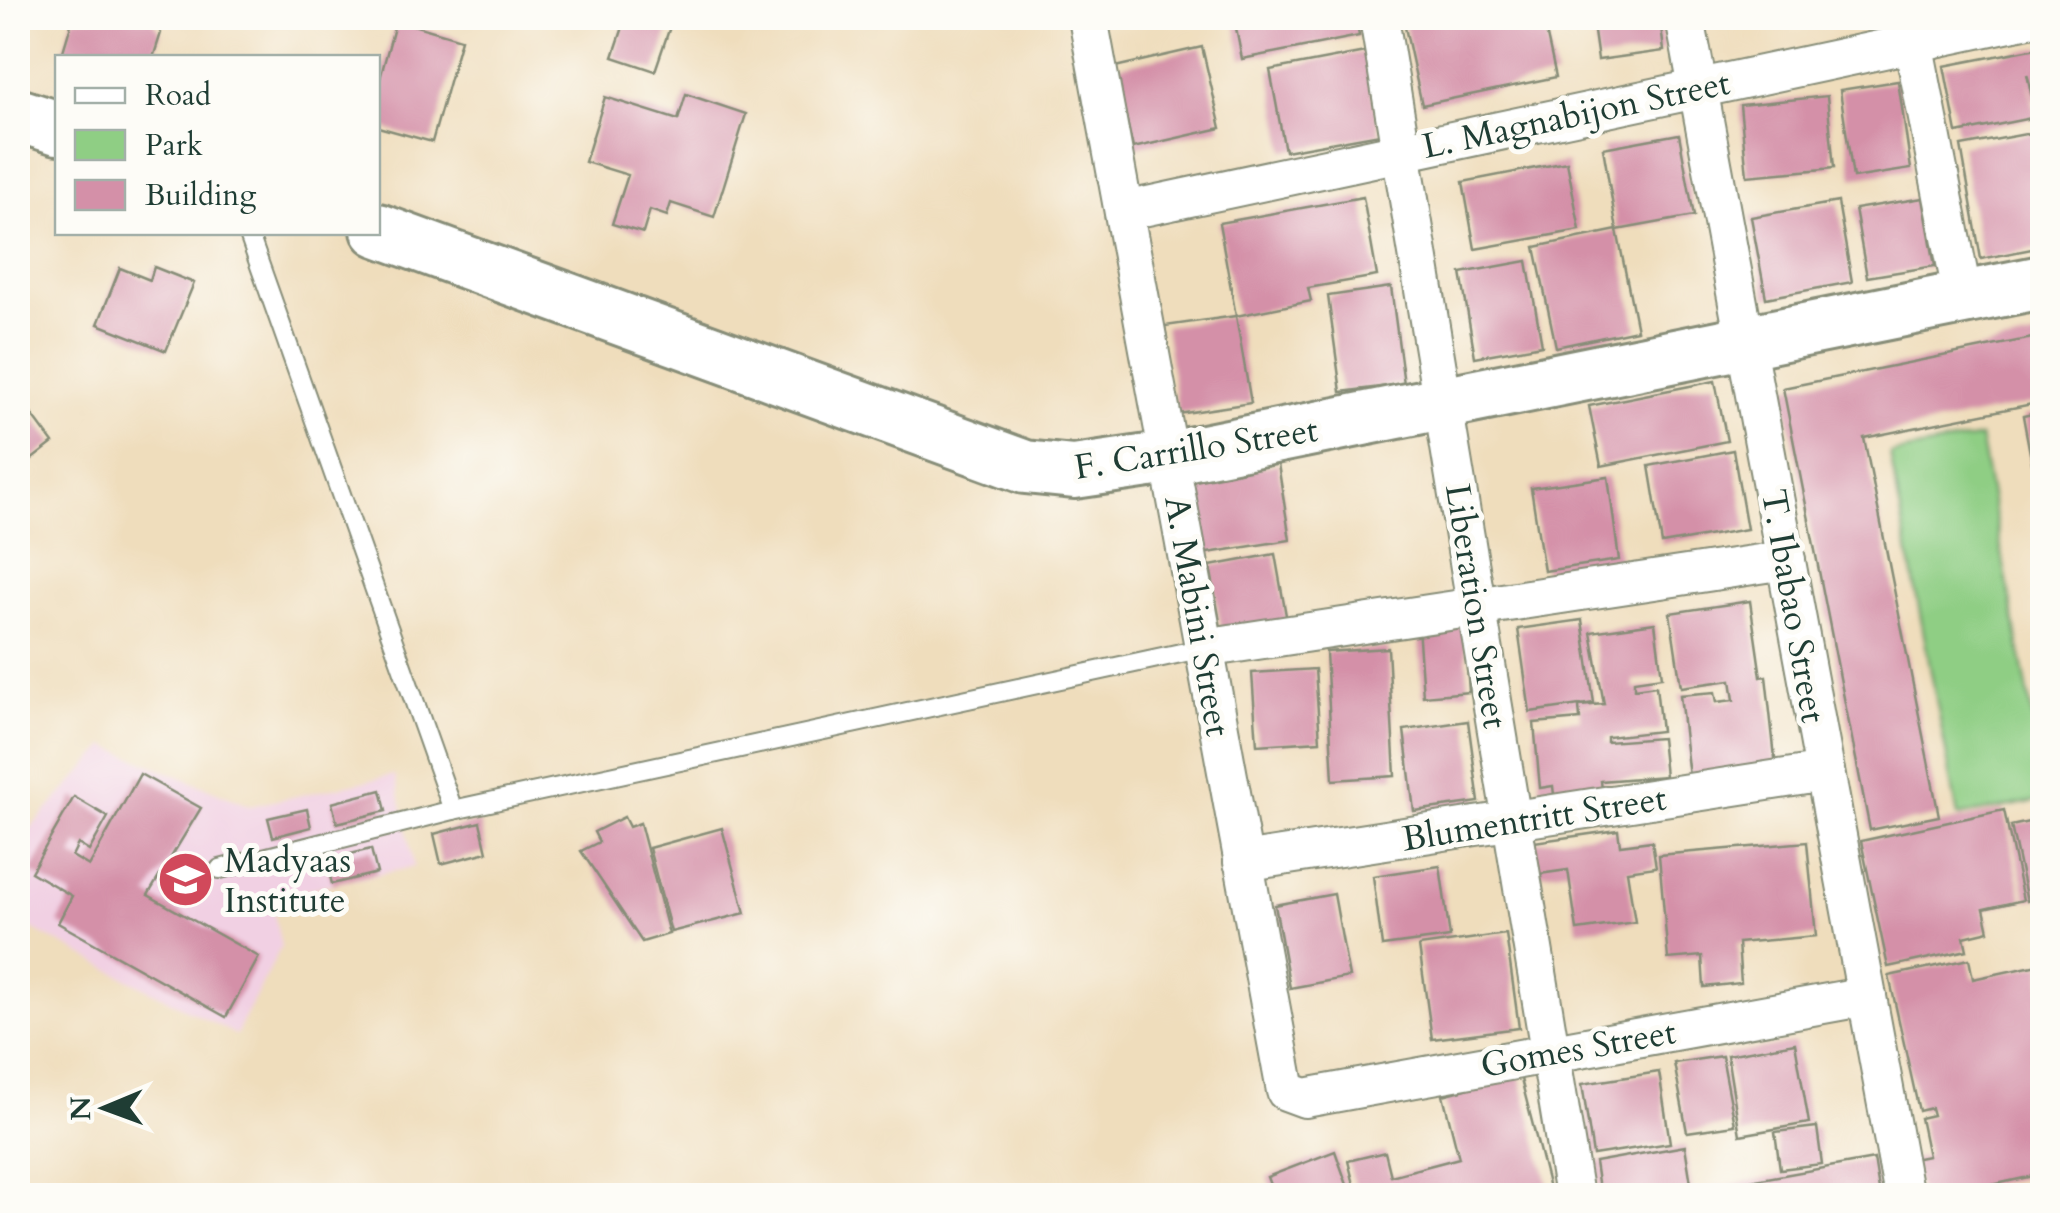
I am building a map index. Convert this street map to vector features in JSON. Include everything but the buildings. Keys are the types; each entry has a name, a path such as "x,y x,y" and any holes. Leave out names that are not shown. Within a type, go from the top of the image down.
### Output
{"street":[{"name":"A. Mabini Street","path":"1088,18 1284,1085 1291,1095"},
{"name":"Liberation Street","path":"1378,18 1574,1196"},
{"name":"T. Ibabao Street","path":"1685,18 1904,1196"},
{"name":"L. Magnabijon Street","path":"1124,211 1698,88 1911,30 2029,18"},
{"path":"1911,30 1963,298"},
{"path":"18,116 55,127"},
{"name":"F. Carrillo Street","path":"380,231 1025,467 1074,472 1169,458 2042,282"},
{"path":"1204,648 1786,560"},
{"name":"Blumentritt Street","path":"1243,862 1825,772"},
{"name":"Gomes Street","path":"1291,1095 1305,1098 1867,996"}],"lane":[{"path":"249,235 453,810"},
{"path":"220,870 453,810 1204,648"}],"shaded area":[{"name":"Madyaas Institute","path":"106,746 250,806 395,775 414,867 271,897 281,947 236,1035 30,928 18,893 18,842"}],"green space":[{"path":"1980,437 2042,767 2042,800 1958,816 1890,454"}],"place":[{"name":"Madyaas Institute","path":"185,880"}]}
